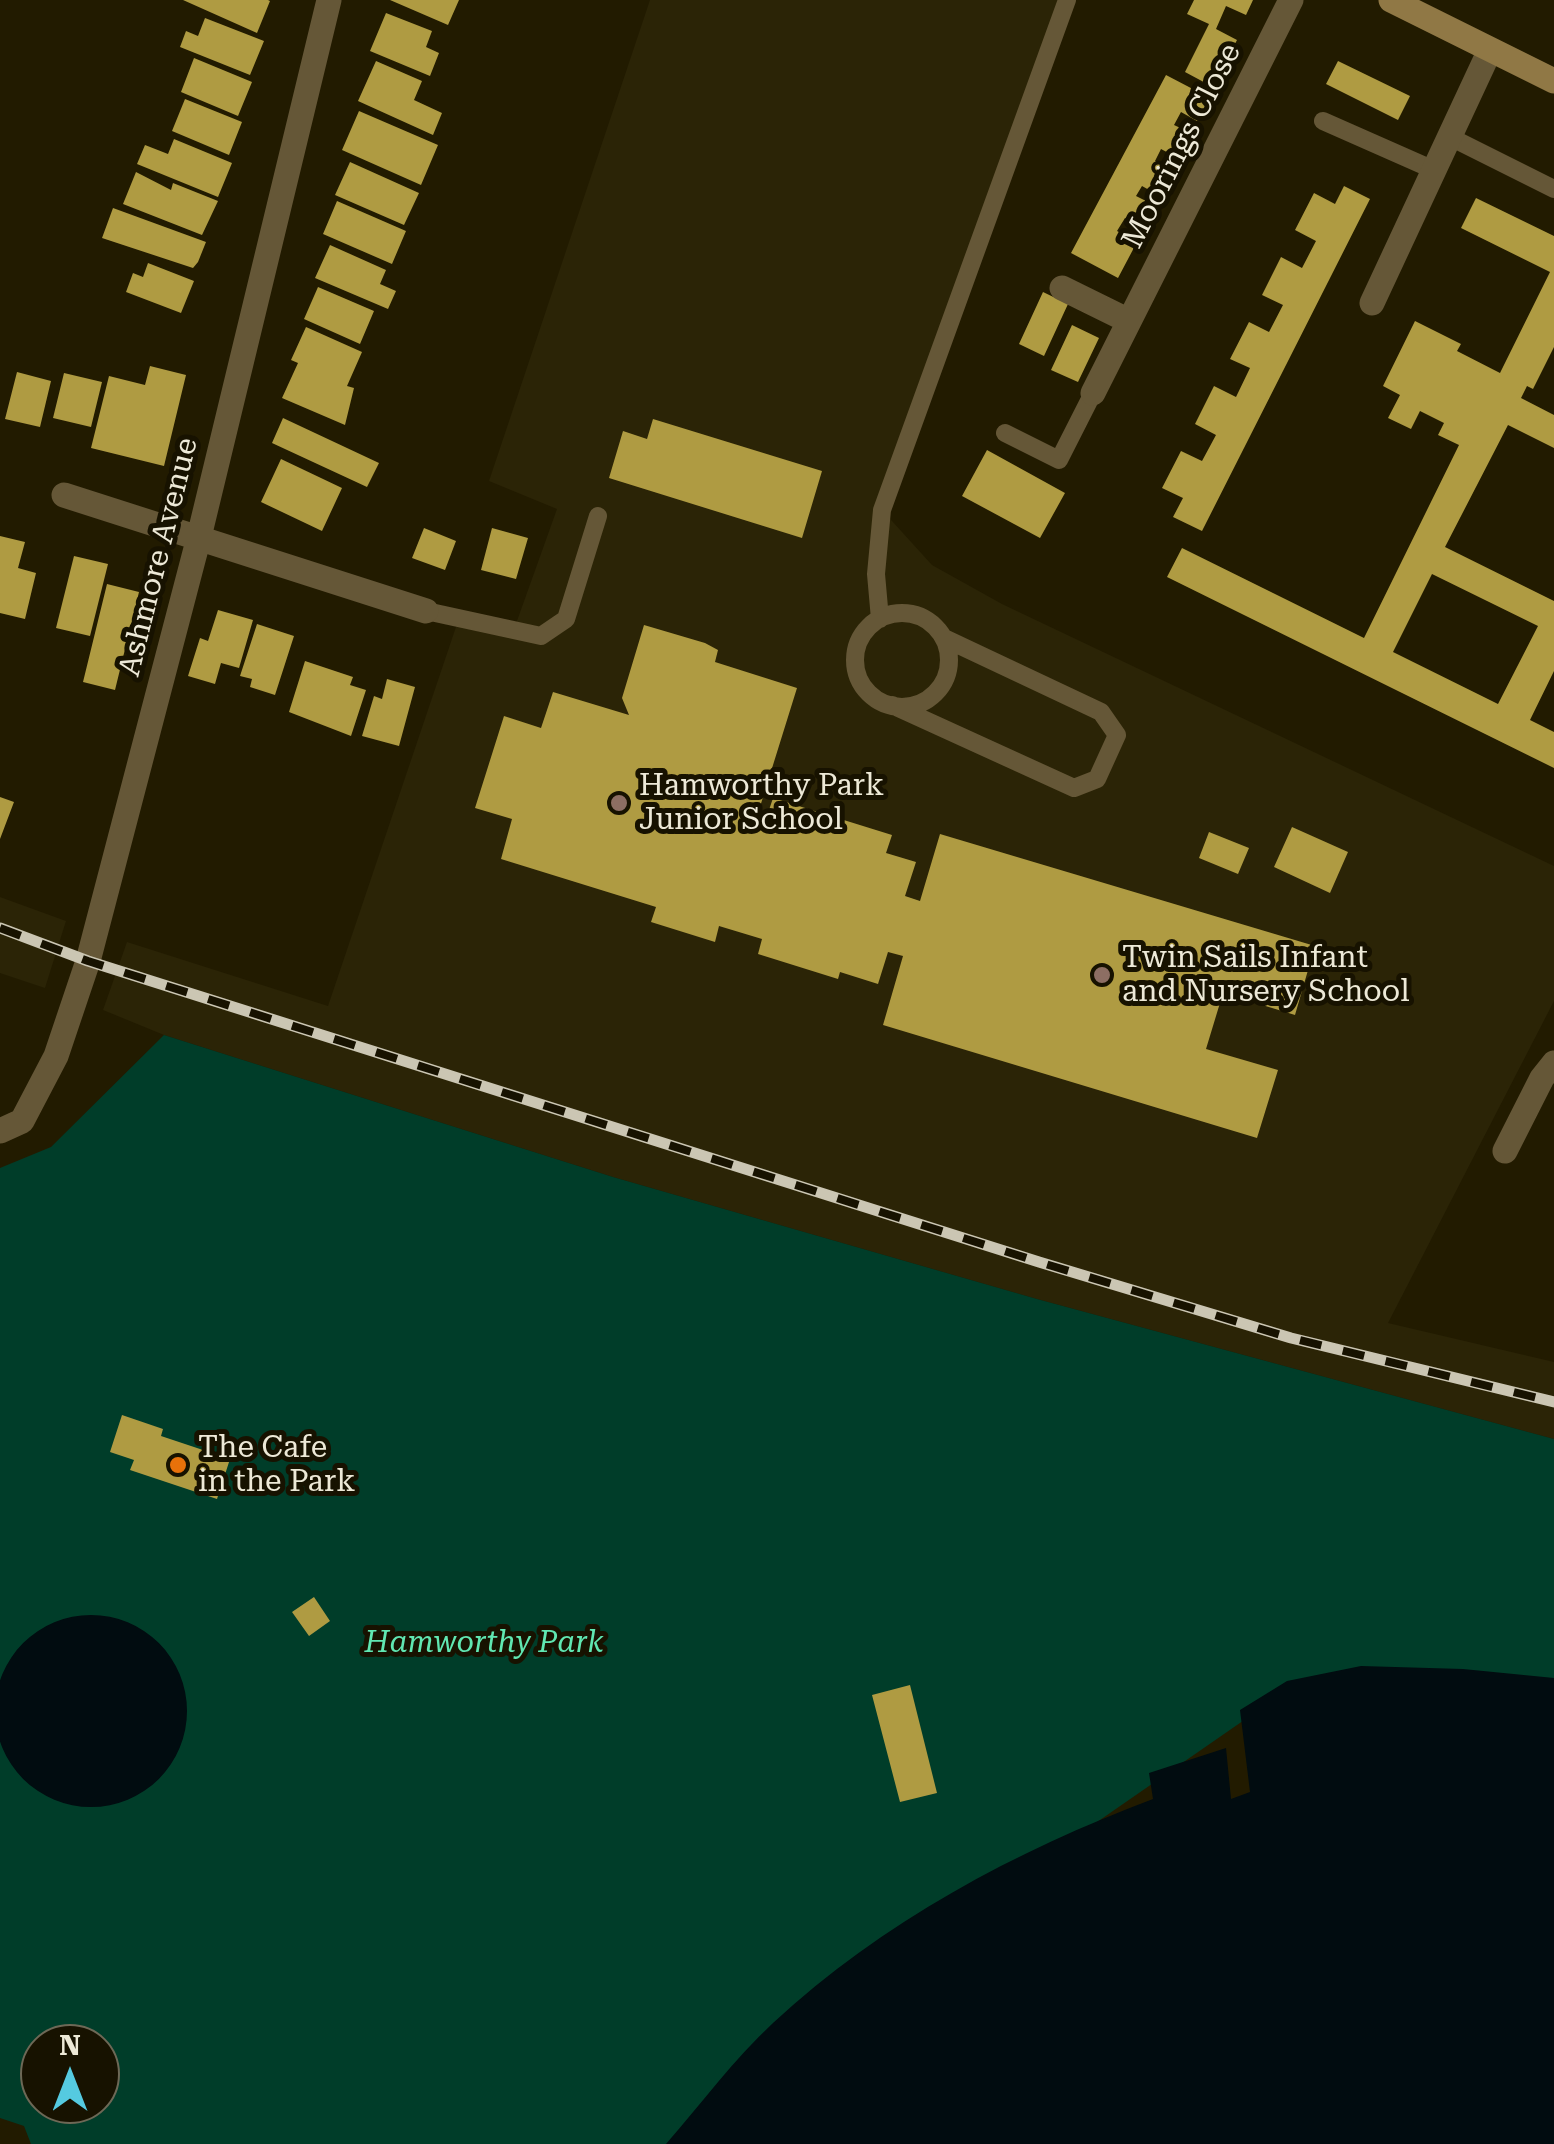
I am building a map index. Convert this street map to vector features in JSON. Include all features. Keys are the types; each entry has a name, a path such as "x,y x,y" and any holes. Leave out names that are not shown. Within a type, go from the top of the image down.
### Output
{"main road":[{"path":"1391,0 1554,81"}],"street":[{"name":"Ashmore Avenue","path":"11,1126 56,1056 88,960 198,541 329,0"},
{"name":"Moorings Close","path":"1093,393 1291,0"},
{"path":"1372,303 1490,50"},
{"path":"1062,288 1129,320"},
{"path":"64,495 426,611"},
{"path":"1504,1151 1554,1063"}],"lane":[{"path":"880,619 876,574 882,510 1068,0"},
{"path":"1322,121 1434,170"},
{"path":"1450,137 1554,189"},
{"path":"1005,433 1059,460 1093,393"},
{"path":"426,611 540,636 566,620 598,516"},
{"path":"909,613 923,618 944,638 1101,712 1117,735 1097,779 1074,788 876,700 857,674 859,642 880,619 909,613"},
{"path":"892,706 908,707 936,692 949,666 944,638"}],"shaded area":[{"path":"650,0 1067,0 882,510 932,565 1002,604 1554,866 1554,1001 1388,1323 1554,1362 1554,1439 1037,1299 613,1177 164,1035 103,1010 127,942 328,1006 459,618 513,632 557,509 489,481"},
{"path":"0,897 66,921 45,988 0,973"},
{"path":"91,1615 128,1622 159,1643 180,1674 187,1711 180,1748 159,1779 128,1800 91,1807 54,1800 23,1779 2,1748 -5,1711 2,1674 23,1643 54,1622"},
{"path":"1361,1666 1463,1669 1554,1678 1554,2144 666,2144 773,2023 905,1921 1001,1866 1153,1799 1149,1773 1226,1748 1231,1799 1250,1792 1240,1710 1287,1681"}],"green space":[{"name":"Hamworthy Park","path":"164,1035 613,1177 1037,1299 1554,1439 1554,1694 1302,1680 970,1910 681,2144 31,2144 24,2126 0,2118 0,1168 51,1147"}],"building":[{"path":"183,0 268,0 270,1 257,33"},
{"path":"390,0 459,0 448,25"},
{"path":"1194,0 1253,0 1246,15 1226,6 1216,29 1237,40 1213,87 1185,72 1209,24 1187,14"},
{"path":"386,13 432,31 426,47 439,53 430,76 370,51"},
{"path":"205,18 264,41 250,75 180,47 186,31 198,36"},
{"path":"194,58 252,82 238,116 181,92"},
{"path":"376,61 422,81 414,100 442,113 433,135 358,101"},
{"path":"1338,61 1410,96 1398,120 1326,84"},
{"path":"1166,75 1210,98 1197,121 1181,112 1174,125 1191,133 1178,158 1161,149 1155,161 1172,169 1158,195 1142,186 1136,196 1154,205 1142,227 1125,218 1117,231 1137,242 1118,278 1071,253"},
{"path":"185,99 242,122 229,155 172,131"},
{"path":"359,111 438,145 421,185 342,150"},
{"path":"174,139 232,163 218,197 137,164 145,145 168,154"},
{"path":"350,162 419,193 404,225 335,195"},
{"path":"136,172 171,190 173,183 218,201 202,235 123,204"},
{"path":"1344,186 1370,199 1202,531 1173,517 1183,498 1162,488 1181,451 1202,461 1216,435 1195,424 1214,386 1236,397 1250,368 1230,359 1249,322 1269,332 1283,305 1262,295 1281,257 1302,268 1316,241 1295,230 1314,193 1335,204"},
{"path":"1476,198 1554,236 1554,347 1533,389 1527,386 1521,398 1554,415 1554,448 1508,425 1445,547 1554,601 1554,671 1530,720 1554,732 1554,768 1167,577 1182,548 1364,638 1459,445 1438,435 1444,423 1420,411 1411,429 1388,418 1400,395 1383,386 1415,321 1461,344 1457,351 1500,373 1550,272 1461,228","holes":["1432,574 1538,626 1498,704 1393,652"]},
{"path":"337,201 406,231 392,264 323,234"},
{"path":"113,208 206,242 198,262 193,268 102,238"},
{"path":"330,245 386,270 380,284 396,291 388,309 315,278"},
{"path":"148,263 194,281 181,313 126,292 133,273 143,277"},
{"path":"318,287 374,311 360,344 304,319"},
{"path":"1043,292 1068,304 1044,356 1019,344"},
{"path":"1072,325 1099,338 1078,382 1051,370"},
{"path":"306,327 362,352 347,386 354,388 345,425 282,398 298,363 291,360"},
{"path":"150,366 186,375 164,466 91,448 109,376 145,385"},
{"path":"17,372 51,381 40,427 5,419"},
{"path":"64,373 102,382 91,427 53,418"},
{"path":"283,418 379,463 367,487 272,443"},
{"path":"653,419 822,471 802,538 609,478 623,431 647,439"},
{"path":"987,450 1065,493 1040,538 962,496"},
{"path":"281,459 342,488 322,531 261,502"},
{"path":"424,528 456,541 445,570 412,558"},
{"path":"492,528 528,538 516,579 481,570"},
{"path":"0,536 25,542 18,568 36,573 25,619 0,613"},
{"path":"74,556 108,564 90,636 56,628"},
{"path":"107,584 139,592 115,690 83,682"},
{"path":"218,610 253,620 239,668 221,663 215,684 188,676 200,638 208,641"},
{"path":"257,624 294,636 275,695 250,687 252,679 240,676"},
{"path":"644,625 705,643 718,650 715,662 797,688 759,810 768,813 773,798 892,835 886,853 916,862 905,896 920,901 940,834 1315,946 1295,1015 1223,993 1206,1049 1278,1070 1257,1138 883,1025 903,956 888,952 878,984 840,972 838,979 758,954 762,939 719,926 715,942 651,922 656,907 501,859 512,819 475,808 504,716 541,728 553,692 629,715 622,698"},
{"path":"305,661 353,677 350,685 366,690 351,736 289,712"},
{"path":"387,679 415,687 399,746 362,736 374,696 382,699"},
{"path":"0,797 14,802 0,839"},
{"path":"1292,827 1348,852 1330,893 1274,867"},
{"path":"1209,832 1249,848 1238,874 1199,858"},
{"path":"122,1415 163,1429 161,1436 230,1459 217,1499 130,1470 134,1460 110,1452"},
{"path":"314,1597 330,1621 309,1636 292,1612"},
{"path":"910,1685 937,1793 900,1802 872,1695"}],"railway":[{"path":"0,928 88,961 1039,1262 1291,1338 1554,1402"}],"place":[{"name":"Hamworthy Park Junior School","path":"619,803"},
{"name":"Twin Sails Infant and Nursery School","path":"1102,975"},
{"name":"The Cafe in the Park","path":"178,1465"}]}
